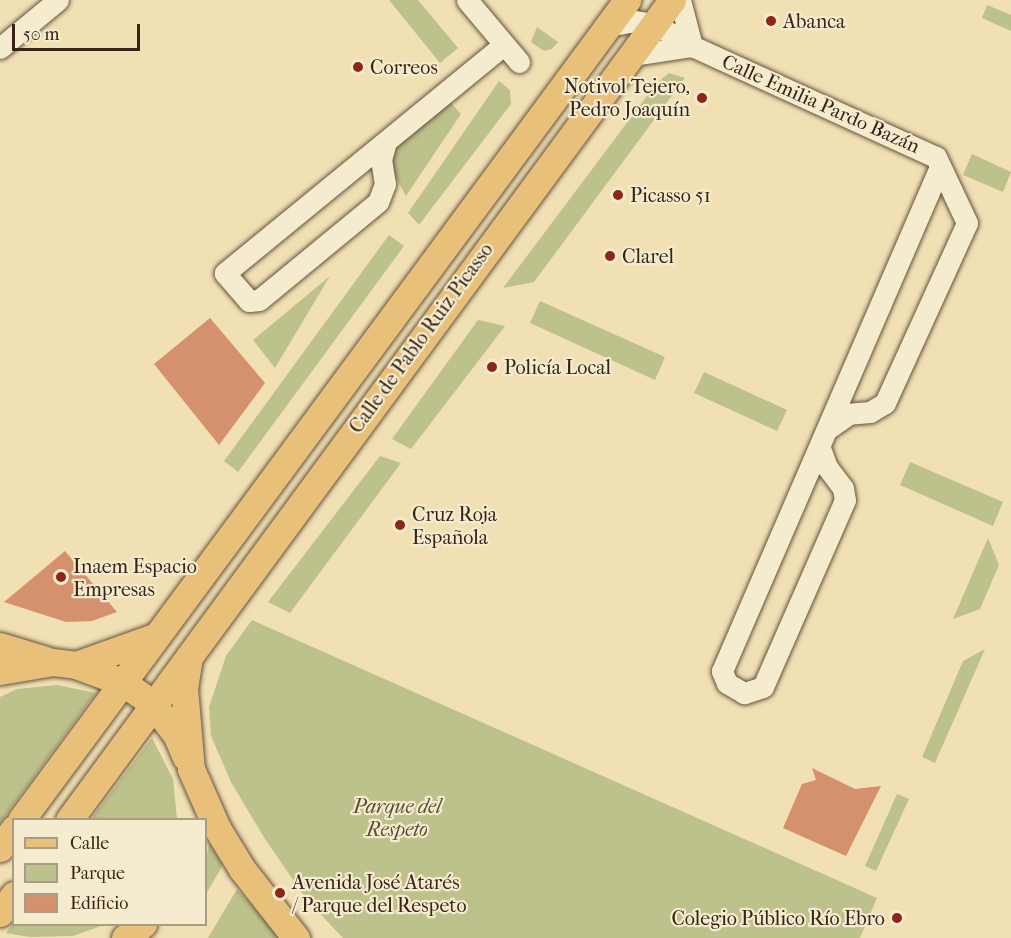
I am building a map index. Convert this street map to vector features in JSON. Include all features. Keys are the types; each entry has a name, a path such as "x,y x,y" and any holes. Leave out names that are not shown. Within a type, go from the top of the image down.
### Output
{"main road":[{"name":"Calle de Pablo Ruiz Picasso","path":"22,818 627,0"},
{"name":"Calle de Pablo Ruiz Picasso","path":"70,818 672,0"},
{"name":"Calle de Pablo Ruiz Picasso","path":"0,671 116,654 158,635"},
{"path":"0,646 123,682 153,704 176,734 237,861 296,938"},
{"name":"Calle de Pablo Ruiz Picasso","path":"190,653 184,688 196,818"},
{"path":"0,848 12,832"},
{"path":"0,913 12,898"},
{"path":"125,938 140,926"}],"street":[{"path":"0,48 58,0"},
{"path":"466,0 519,62"},
{"path":"632,55 692,46 680,0"},
{"path":"607,26 635,21 655,24"},
{"name":"Calle Emilia Pardo Bazán","path":"655,24 692,46 931,153 967,223 885,403 876,410 862,411 829,428"},
{"path":"386,142 381,159 383,190 378,202 259,300 249,301 225,273 504,45"},
{"name":"Calle Emilia Pardo Bazán","path":"820,448 833,478 843,488 845,500 763,687 744,693 727,683 722,671 939,169"},
{"path":"349,171 370,170 383,190"},
{"path":"918,218 936,203 957,201"},
{"path":"851,377 850,395 862,411"},
{"path":"799,494 816,480 833,478"}],"green space":[{"path":"389,0 418,0 458,48 440,63"},
{"path":"987,5 1011,15 1011,31 982,18"},
{"path":"537,27 558,42 552,49 544,51 531,42"},
{"path":"669,73 685,78 534,282 503,288 656,84"},
{"path":"499,81 510,90 511,104 419,225 408,213"},
{"path":"450,102 461,114 406,196 392,170 391,151"},
{"path":"972,154 1011,172 1003,192 963,175"},
{"path":"389,235 404,246 238,472 224,461"},
{"path":"330,276 275,368 253,340"},
{"path":"540,301 665,357 655,380 530,323"},
{"path":"478,320 505,326 411,449 392,439"},
{"path":"704,372 787,410 777,431 694,393"},
{"path":"380,456 401,463 290,613 268,602"},
{"path":"910,462 1003,502 993,526 900,485"},
{"path":"988,538 999,565 980,609 953,619"},
{"name":"Parque del Respeto","path":"252,620 877,898 860,938 343,938 307,900 265,839 231,782 211,736 209,707 226,656"},
{"path":"985,649 935,763 922,757 963,661"},
{"path":"57,685 96,693 0,823 0,697 17,689"},
{"path":"152,738 173,779 177,818 92,818"},
{"path":"897,794 909,799 876,871 865,866"},
{"path":"209,843 223,865 207,892"},
{"path":"237,889 282,938 208,938"},
{"path":"12,924 101,926 73,936 29,937 6,933"}],"building":[{"path":"210,318 265,383 219,445 154,364"},
{"name":"Inaem Espacio Empresas","path":"65,551 117,612 92,621 66,622 4,602"},
{"path":"812,768 855,789 881,786 846,856 783,828 802,784 816,780"}],"place":[{"name":"Abanca","path":"771,21"},
{"name":"Correos","path":"358,67"},
{"name":"Notivol Tejero, Pedro Joaquín","path":"702,98"},
{"name":"Picasso 51","path":"618,195"},
{"name":"Clarel","path":"610,256"},
{"name":"Policía Local","path":"492,367"},
{"name":"Cruz Roja Española","path":"400,525"},
{"name":"Inaem Espacio Empresas","path":"61,577"},
{"name":"Avenida José Atarés / Parque del Respeto","path":"280,893"},
{"name":"Colegio Público Río Ebro","path":"897,918"}]}
